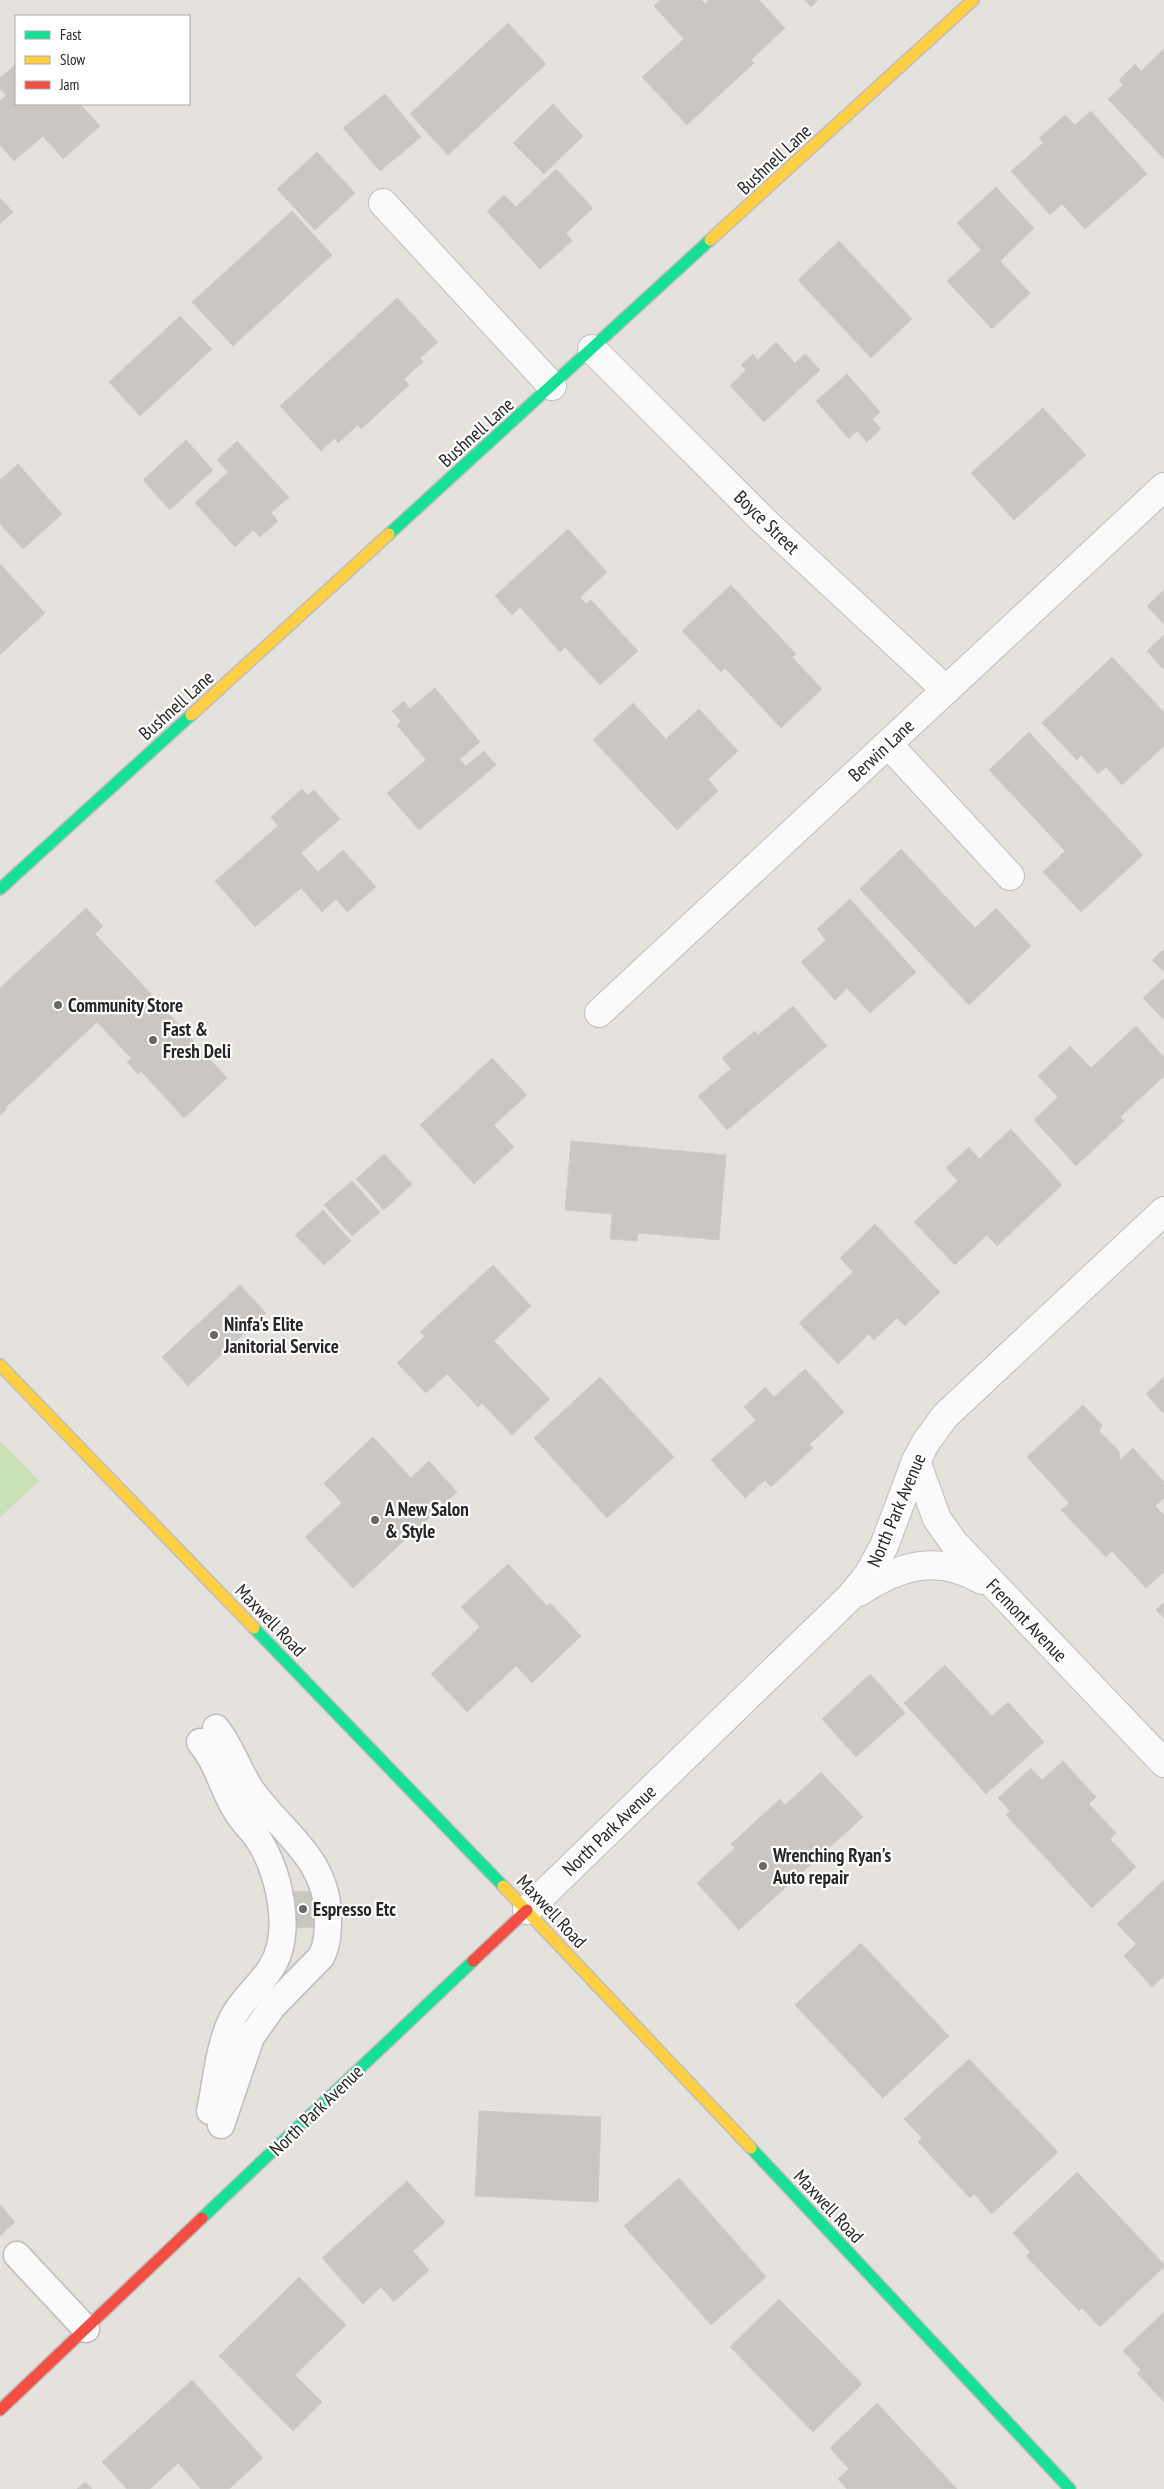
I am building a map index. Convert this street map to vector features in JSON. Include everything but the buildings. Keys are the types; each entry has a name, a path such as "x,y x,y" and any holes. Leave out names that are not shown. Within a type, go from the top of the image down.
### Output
{"street":[{"name":"Bushnell Lane","path":"0,889 973,0"},
{"path":"383,203 552,386"},
{"name":"Boyce Street","path":"592,349 764,521 946,690"},
{"name":"Berwin Lane","path":"599,1013 1164,486"},
{"path":"888,744 1010,876"},
{"name":"North Park Avenue","path":"0,2410 527,1910 852,1596 868,1575 884,1546 916,1460 945,1416 1164,1211"},
{"name":"Maxwell Road","path":"0,1365 527,1910 1070,2489"},
{"name":"Fremont Avenue","path":"916,1460 937,1519 954,1543 1164,1762"},
{"path":"852,1596 877,1580 902,1569 922,1565 949,1565 966,1571 1008,1600"}],"lane":[{"path":"208,1735 230,1747 246,1782 302,1848 318,1871 328,1900 326,1947 321,1957 273,2006 251,2037 215,2119 226,2034 232,2018 276,1960 282,1936 283,1914 280,1891 262,1847 237,1813 212,1757 208,1735"},
{"path":"17,2255 86,2329"}],"green space":[{"path":"0,1441 39,1481 0,1517"}],"traffic: fast":[{"path":"389,534 710,240"},
{"path":"0,889 191,715"},
{"path":"254,1628 503,1886"},
{"path":"202,2218 473,1961"},
{"path":"751,2148 1070,2489"}],"traffic: slow":[{"path":"710,240 973,0"},
{"path":"191,715 389,534"},
{"path":"0,1365 254,1628"},
{"path":"503,1886 751,2148"}],"traffic: jam":[{"path":"473,1961 527,1910"},
{"path":"0,2410 202,2218"}],"place":[{"name":"Community Store","path":"58,1005"},
{"name":"Fast & Fresh Deli","path":"153,1040"},
{"name":"Ninfa's Elite Janitorial Service","path":"214,1335"},
{"name":"A New Salon & Style","path":"375,1520"},
{"name":"Wrenching Ryan's Auto repair","path":"763,1866"},
{"name":"Espresso Etc","path":"303,1909"}]}
